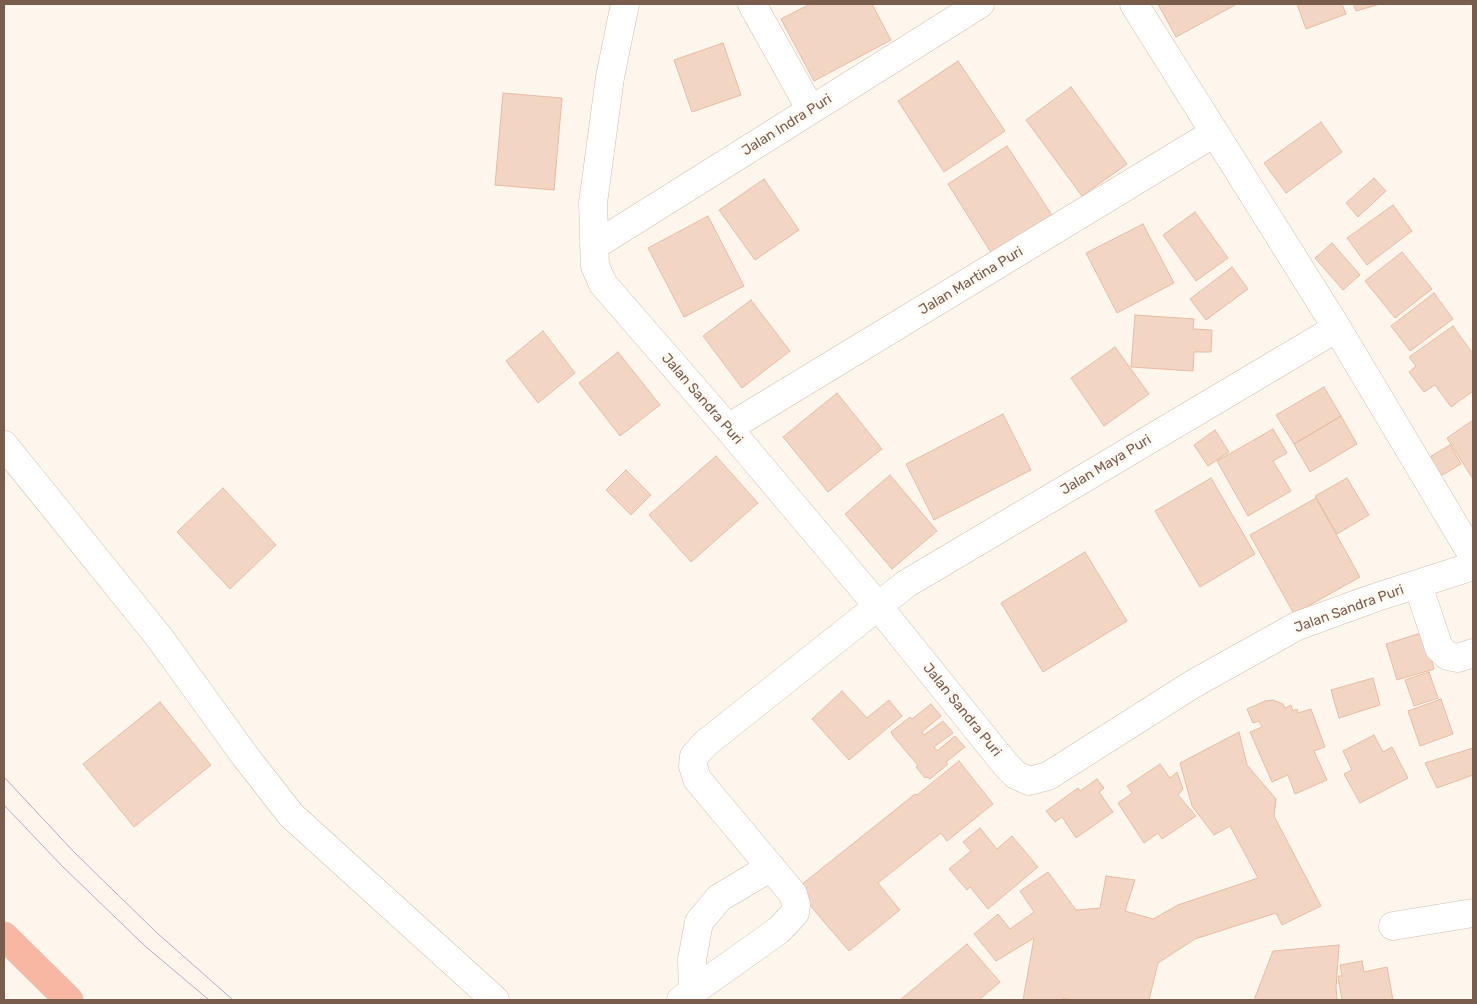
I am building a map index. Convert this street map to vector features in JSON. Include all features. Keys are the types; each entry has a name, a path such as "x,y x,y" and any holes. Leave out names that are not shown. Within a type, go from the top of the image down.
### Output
{"highway":[{"path":"4,936 69,1000"}],"street":[{"name":"Jalan Sandra Puri","path":"625,4 610,76 594,193 594,246 596,266 603,284 728,428 878,606 1016,775 1029,781 1048,776 1193,684 1297,626 1374,598 1473,566"},
{"path":"752,4 811,110"},
{"name":"Jalan Indra Puri","path":"594,246 980,4"},
{"path":"1134,4 1336,328 1473,556"},
{"name":"Jalan Martina Puri","path":"728,428 1214,133"},
{"name":"Jalan Maya Puri","path":"771,868 697,779 693,766 694,756 706,743 906,584 1336,328"},
{"path":"4,446 159,637 291,816 495,1000"},
{"path":"1418,585 1439,648 1448,656 1458,658 1473,653"},
{"path":"771,868 793,894 796,904 795,913 779,930 687,996 699,922 719,898 771,868"},
{"path":"1393,926 1473,913"}],"building":[{"path":"810,4 872,4 891,40 814,81 781,19"},
{"path":"1158,4 1237,4 1176,37"},
{"path":"1297,4 1342,4 1346,14 1306,29"},
{"path":"1353,4 1380,4 1356,11"},
{"path":"723,43 741,95 692,112 674,60"},
{"path":"958,61 1005,131 944,172 898,101"},
{"path":"1071,87 1127,164 1082,196 1026,120"},
{"path":"503,93 562,98 554,190 495,185"},
{"path":"1321,122 1342,152 1286,193 1264,163"},
{"path":"1007,146 1057,223 997,262 948,184"},
{"path":"1374,178 1386,191 1358,217 1346,203"},
{"path":"764,179 799,230 755,260 719,210"},
{"path":"1393,205 1412,231 1367,265 1347,238"},
{"path":"1195,212 1228,258 1196,281 1163,235"},
{"path":"708,216 744,286 684,317 648,248"},
{"path":"1143,224 1174,283 1117,313 1086,253"},
{"path":"1332,243 1360,275 1343,290 1315,258"},
{"path":"1402,252 1432,289 1395,318 1365,281"},
{"path":"1232,267 1248,289 1206,320 1190,299"},
{"path":"1434,293 1453,319 1410,351 1391,326"},
{"path":"751,300 790,351 742,388 703,336"},
{"path":"1135,315 1194,319 1193,329 1212,330 1211,352 1194,352 1193,371 1131,367"},
{"path":"1453,326 1473,354 1473,391 1451,407 1435,385 1424,392 1409,372 1416,366 1409,357"},
{"path":"543,331 575,373 538,403 506,361"},
{"path":"1115,347 1149,394 1104,426 1071,378"},
{"path":"618,352 660,405 620,436 579,383"},
{"path":"1324,387 1341,416 1294,444 1276,415"},
{"path":"837,393 882,449 828,492 783,437"},
{"path":"1003,414 1031,470 934,520 906,464"},
{"path":"1341,416 1357,444 1310,472 1294,444"},
{"path":"1473,420 1473,479 1447,438"},
{"path":"1273,429 1287,453 1273,461 1291,491 1248,516 1217,461"},
{"path":"1215,430 1229,452 1208,466 1194,445"},
{"path":"1450,445 1461,464 1439,477 1428,458"},
{"path":"716,456 758,503 691,562 649,515"},
{"path":"626,470 651,495 631,515 606,490"},
{"path":"890,475 937,531 892,569 845,514"},
{"path":"1211,478 1255,554 1200,587 1155,511"},
{"path":"1347,478 1369,515 1337,534 1315,496"},
{"path":"223,488 276,545 230,589 177,532"},
{"path":"1316,498 1360,577 1294,614 1250,535"},
{"path":"1085,552 1127,621 1043,672 1001,603"},
{"path":"1424,632 1434,669 1397,680 1386,644"},
{"path":"1429,672 1438,698 1414,706 1405,680"},
{"path":"1373,678 1380,705 1339,718 1331,690"},
{"path":"842,691 867,718 889,700 902,716 849,760 812,719"},
{"path":"1441,699 1453,734 1420,746 1408,711"},
{"path":"1273,700 1283,704 1285,708 1291,705 1293,711 1297,709 1298,713 1311,709 1325,747 1314,751 1327,780 1295,794 1288,775 1272,782 1250,732 1262,727 1259,721 1253,723 1247,709 1265,701"},
{"path":"160,702 211,765 134,827 83,764"},
{"path":"931,704 941,716 922,732 924,735 943,721 953,733 934,747 937,751 955,736 965,747 946,762 948,764 930,779 925,778 916,767 918,766 916,763 891,732"},
{"path":"1239,732 1247,765 1276,799 1274,816 1321,906 1282,925 1276,913 1195,939 1158,963 1149,1000 1073,1000 1063,998 1061,1000 1023,1000 1034,938 996,961 974,934 998,914 1010,929 1034,912 1020,891 1048,872 1076,910 1100,908 1106,876 1135,880 1125,911 1153,919 1178,905 1258,878 1230,826 1214,835 1192,806 1180,763"},
{"path":"1374,735 1383,752 1392,747 1408,778 1360,803 1344,774 1352,770 1343,751"},
{"path":"1473,748 1473,775 1437,788 1425,763"},
{"path":"959,761 993,804 947,841 941,833 878,883 900,910 849,951 796,889"},
{"path":"1160,764 1170,778 1177,772 1183,789 1178,795 1196,816 1162,839 1158,833 1144,843 1118,803 1132,793 1127,786"},
{"path":"1097,779 1104,788 1099,792 1113,812 1076,838 1062,817 1055,822 1046,811 1078,788 1080,791"},
{"path":"980,828 997,849 1012,836 1038,867 988,909 970,887 967,890 949,869 971,851 963,842"},
{"path":"967,944 1000,982 979,1000 900,1000"},
{"path":"1339,945 1337,1000 1254,1000 1273,951"},
{"path":"1362,961 1364,972 1387,967 1393,1000 1342,1000 1338,976 1342,976 1340,965"}],"tram line":[{"path":"4,777 74,852 156,932 233,1000"},
{"path":"4,805 62,866 145,946 209,1000"}]}
